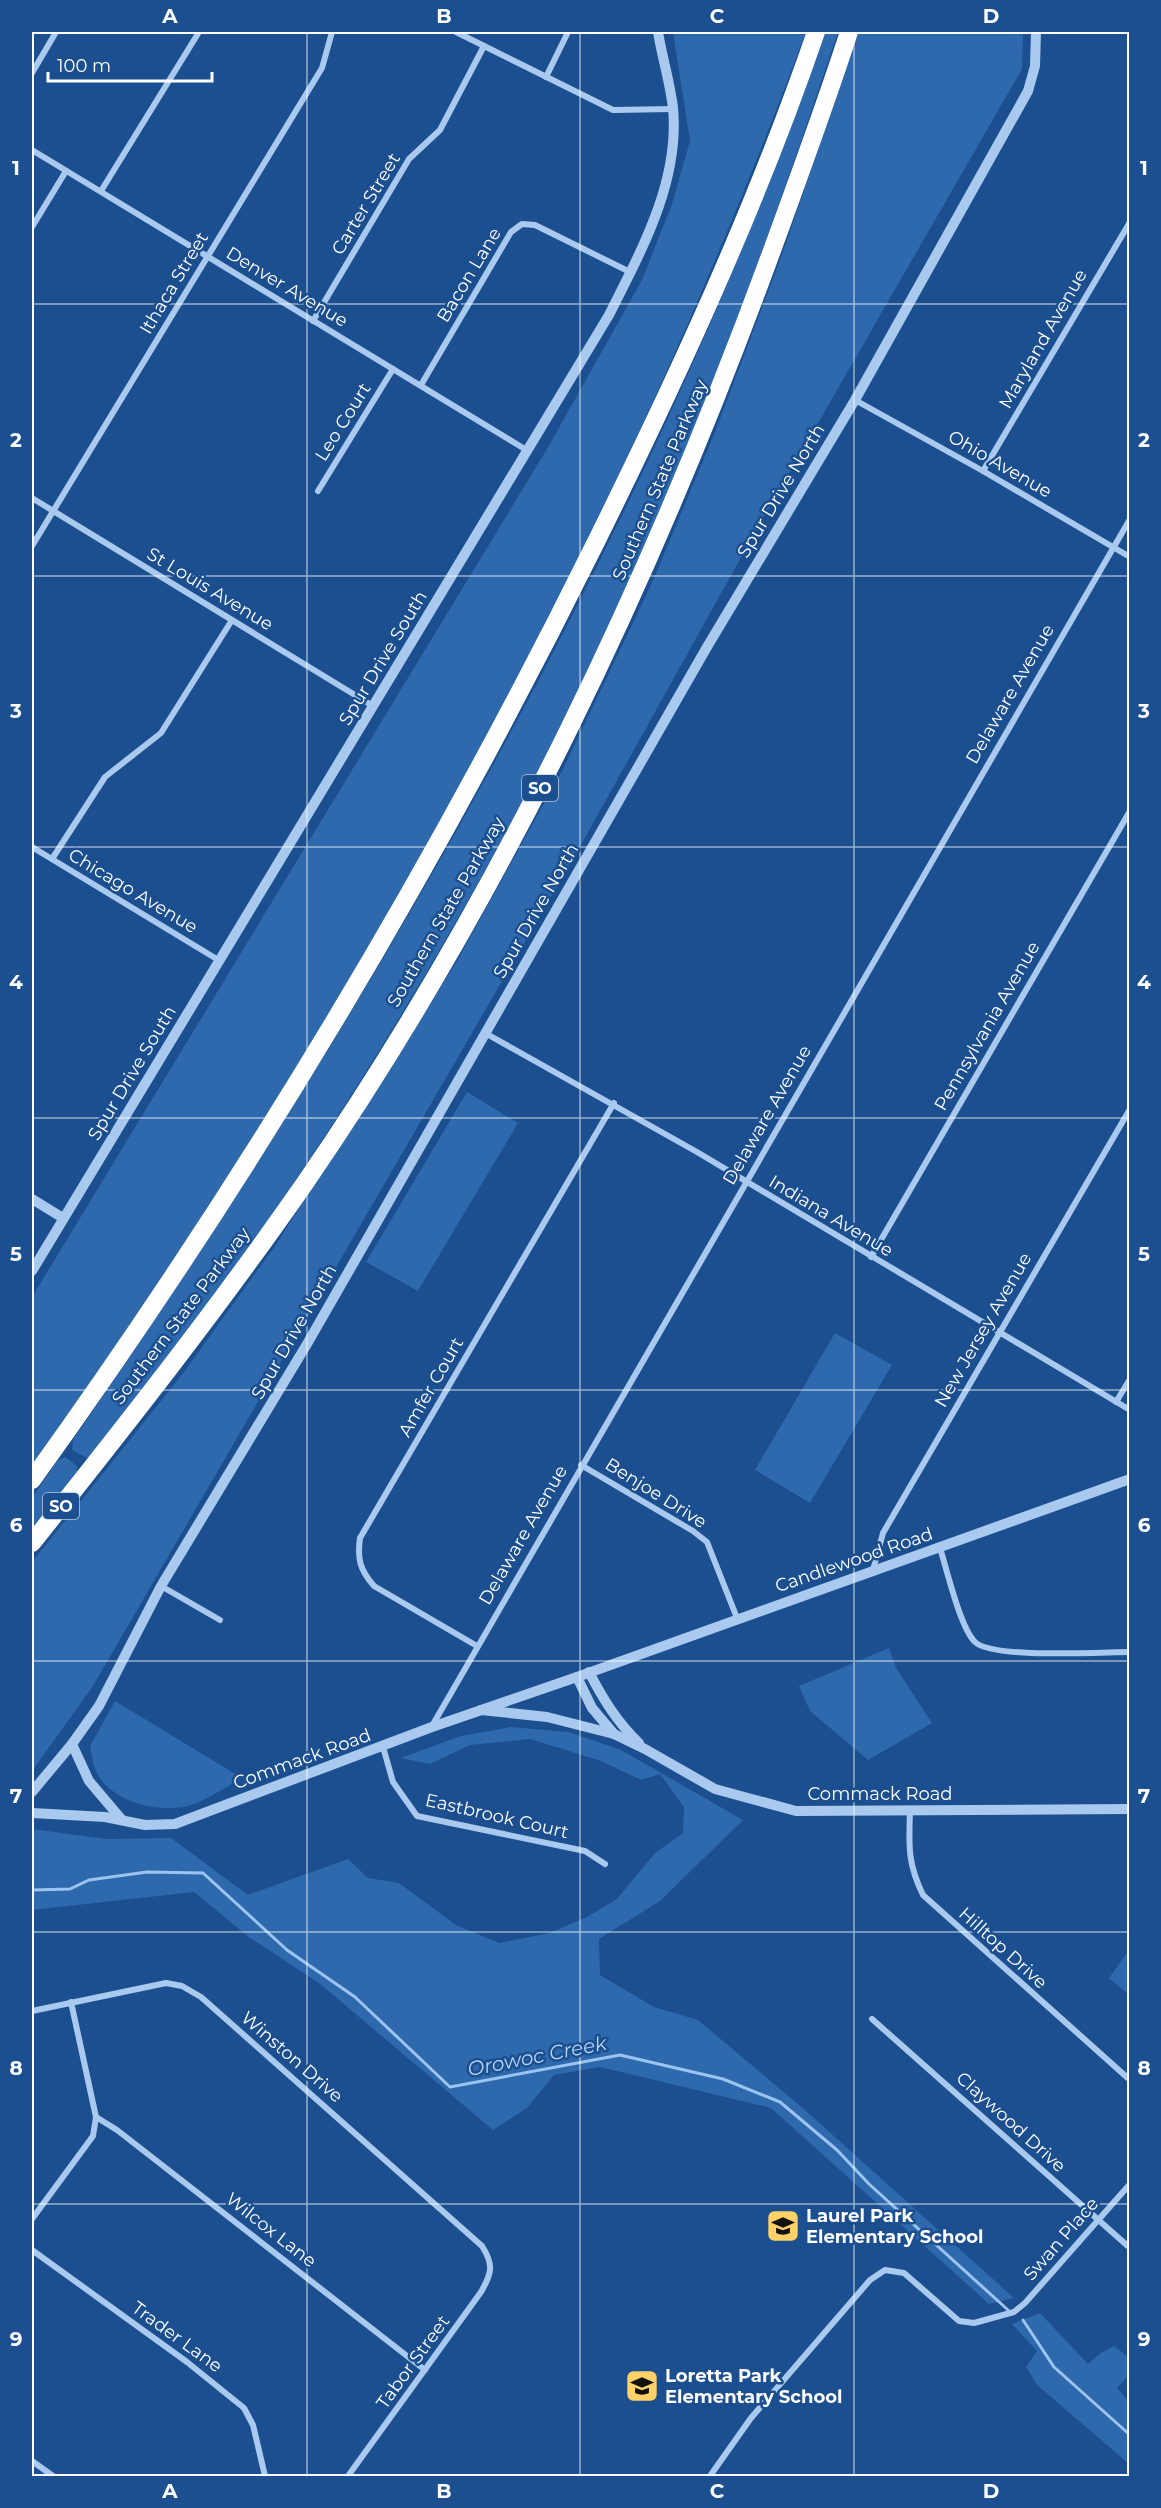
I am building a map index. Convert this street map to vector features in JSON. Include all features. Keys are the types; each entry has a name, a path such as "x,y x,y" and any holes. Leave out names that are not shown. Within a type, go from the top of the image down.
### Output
{"highway":[{"name":"Southern State Parkway","path":"32,1480 134,1334 276,1118 347,1002 465,795 569,597 675,377 764,169 816,32"},
{"name":"Southern State Parkway","path":"32,1543 190,1342 306,1181 425,993 534,800 634,596 718,396 849,32"}],"street":[{"path":"32,73 56,32"},
{"path":"101,191 200,32"},
{"name":"Ithaca Street","path":"32,546 322,68 332,32"},
{"path":"456,32 613,110 673,109"},
{"path":"546,77 568,32"},
{"name":"Spur Drive South","path":"32,1271 609,315 653,221 670,170 673,109 658,32"},
{"name":"Spur Drive North","path":"32,1792 72,1744 99,1706 161,1586 307,1344 707,647 855,400 1028,91 1035,66 1036,32"},
{"name":"Carter Street","path":"313,321 409,159 440,130 484,46"},
{"name":"Denver Avenue","path":"32,150 528,451"},
{"path":"32,227 66,171"},
{"name":"Maryland Avenue","path":"983,471 1130,222"},
{"name":"Bacon Lane","path":"421,385 511,232 522,224 535,225 630,272"},
{"name":"Leo Court","path":"318,491 393,369"},
{"name":"Ohio Avenue","path":"855,400 983,471 1130,557"},
{"name":"St Louis Avenue","path":"32,498 373,706"},
{"name":"Delaware Avenue","path":"432,1727 581,1465 1130,519"},
{"path":"52,859 105,777 161,733 232,620"},
{"name":"Pennsylvania Avenue","path":"871,1257 1130,811"},
{"name":"Chicago Avenue","path":"32,847 219,961"},
{"name":"Indiana Avenue","path":"485,1033 614,1103 1130,1410"},
{"name":"Amfer Court","path":"477,1646 374,1587 362,1572 357,1556 360,1538 614,1103"},
{"name":"New Jersey Avenue","path":"873,1570 883,1533 1130,1109"},
{"path":"32,1199 63,1218"},
{"path":"1116,1402 1130,1379"},
{"name":"Benjoe Drive","path":"581,1465 693,1530 707,1542 737,1618"},
{"name":"Candlewood Road","path":"589,1672 1130,1479"},
{"path":"940,1548 965,1625 976,1643 991,1650 1027,1653 1130,1652"},
{"path":"161,1586 220,1620"},
{"name":"Commack Road","path":"32,1813 122,1820 145,1825 175,1824 432,1727 589,1672 604,1702 624,1728 645,1749"},
{"name":"Commack Road","path":"577,1677 592,1708 614,1734 716,1789 796,1811 1130,1809"},
{"path":"480,1710 547,1718 614,1734"},
{"path":"72,1744 89,1781 122,1820"},
{"name":"Eastbrook Court","path":"383,1747 393,1782 417,1816 576,1849 592,1854 605,1864"},
{"name":"Hilltop Drive","path":"910,1810 910,1863 912,1873 923,1894 1130,2080"},
{"name":"Winston Drive","path":"32,2011 166,1983 182,1986 201,1997 474,2238 491,2260"},
{"path":"32,2219 93,2136 96,2117 71,2002"},
{"name":"Claywood Drive","path":"872,2019 1130,2248"},
{"name":"Wilcox Lane","path":"96,2117 117,2130 425,2370"},
{"name":"Swan Place","path":"710,2476 780,2384 870,2280 885,2270 904,2272 959,2321 974,2323 1014,2312 1025,2303 1130,2184"},
{"name":"Trader Lane","path":"32,2250 187,2362 244,2408 253,2425 265,2476"},
{"name":"Tabor Street","path":"348,2476 481,2292 489,2278 491,2260"},
{"path":"32,2461 53,2476"}],"shaded area":[{"path":"673,32 806,32 731,221 650,409 562,593 468,775 367,953 261,1128 149,1299 32,1465 32,1297 547,449 642,280 672,204 690,141"},
{"path":"826,32 838,32 723,357 659,517 624,596 551,746 434,960 305,1167 178,1345 93,1454 87,1458 72,1450 73,1440 185,1274 293,1106 397,935 496,760 589,583 675,403 754,219"},
{"path":"859,32 1023,32 1022,69 753,536 577,852 93,1686 32,1771 32,1562 184,1372 275,1246 456,963 563,769 652,583 715,432 779,263"},
{"path":"467,1092 518,1123 418,1291 366,1262"},
{"path":"835,1333 892,1365 810,1503 755,1470"},
{"path":"65,1457 77,1466 77,1474 32,1529 32,1498 58,1460"},
{"path":"889,1648 896,1668 932,1723 868,1760 810,1711 799,1686"},
{"path":"115,1701 242,1778 188,1806 162,1808 122,1797 102,1780 94,1766 90,1746"},
{"path":"511,1727 568,1732 621,1750 743,1820 660,1901 599,1939 600,1975 654,2007 698,2020 805,2110 1014,2298 989,2304 771,2108 600,2067 554,2075 527,2108 493,2130 319,1983 250,1938 194,1892 32,1910 32,1829 106,1839 171,1838 248,1895 348,1859 368,1878 399,1883 456,1925 499,1943 550,1933 587,1917 617,1899 655,1853 683,1833 684,1807 660,1774 641,1780 601,1761 530,1739 470,1745 430,1764 401,1758 461,1736"},
{"path":"1129,1950 1129,1995 1109,1978"},
{"path":"1040,2313 1088,2364 1114,2346 1127,2356 1129,2375 1117,2388 1129,2402 1129,2464 1037,2385 1026,2367 1037,2351 1012,2324"}],"waterway":[{"name":"Orowoc Creek","path":"32,1890 70,1889 89,1880 147,1872 203,1873 287,1950 355,1997 450,2087 620,2055 723,2079 780,2102 837,2150 869,2184 1008,2310"},
{"name":"Orowoc Creek","path":"1023,2320 1054,2367 1130,2435"}],"place":[{"name":"Laurel Park Elementary School","path":"783,2226"},
{"name":"Loretta Park Elementary School","path":"642,2386"}]}
